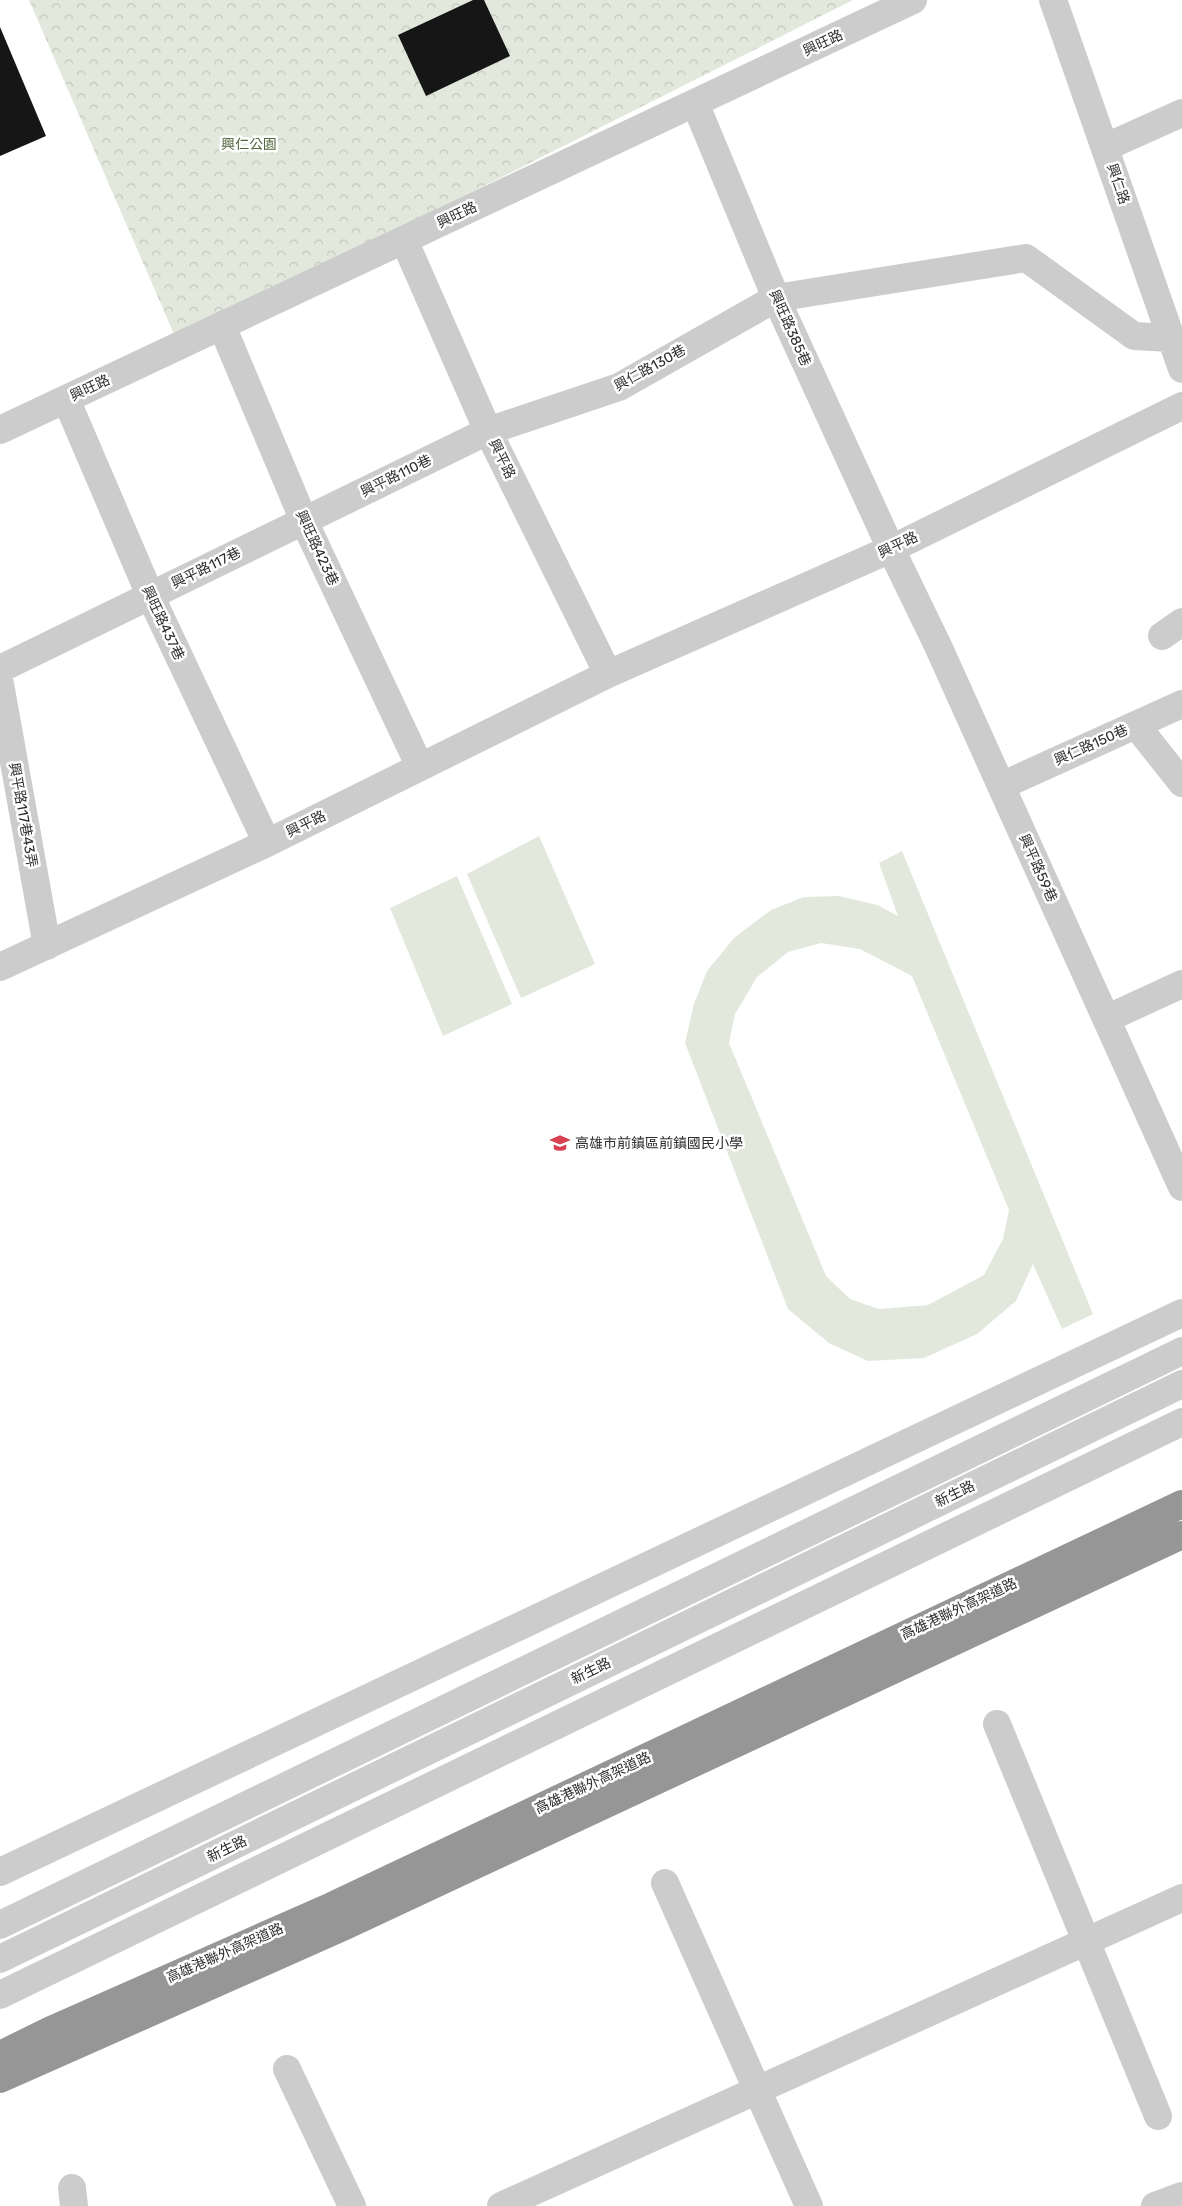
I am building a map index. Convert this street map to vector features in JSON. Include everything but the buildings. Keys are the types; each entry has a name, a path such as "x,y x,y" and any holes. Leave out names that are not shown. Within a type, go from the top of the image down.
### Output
{"highway":[{"name":"高雄港聯外高架道路","path":"0,2054 332,1906 1182,1504"},
{"name":"高雄港聯外高架道路","path":"0,2079 345,1926 1182,1535"}],"street":[{"name":"興旺路","path":"0,430 913,0"},
{"name":"興仁路","path":"1053,0 1106,147 1182,369"},
{"name":"興旺路385巷","path":"695,104 776,298 891,549"},
{"path":"1106,147 1182,113"},
{"name":"興平路","path":"404,240 488,431 608,674"},
{"path":"776,298 1026,258 1134,336 1171,338"},
{"name":"興仁路130巷","path":"488,431 619,387 776,298"},
{"name":"興旺路423巷","path":"222,326 304,521 420,767"},
{"name":"興旺路437巷","path":"66,399 150,595 267,843"},
{"name":"興平路","path":"0,967 267,843 608,674 891,549 1182,406"},
{"name":"興平路110巷","path":"304,521 488,431"},
{"name":"興平路117巷","path":"0,669 304,521"},
{"name":"興平路59巷","path":"891,549 938,646 1182,1187"},
{"name":"興平路117巷43弄","path":"0,684 47,946"},
{"name":"興仁路150巷","path":"1001,786 1182,704"},
{"path":"1136,724 1182,783"},
{"path":"1106,1020 1182,984"},
{"path":"0,1872 1182,1313"},
{"path":"0,1925 1182,1351"},
{"name":"新生路","path":"0,1959 1182,1384"},
{"path":"0,1995 1182,1422"},
{"path":"997,1724 1158,2116"},
{"path":"665,1883 809,2206"},
{"path":"501,2206 1182,1898"},
{"path":"287,2069 352,2206"},
{"path":"1155,2206 1182,2196"}],"green space":[{"name":"興仁公園","path":"29,0 853,0 177,341"},
{"path":"539,836 595,964 521,998 467,874"},
{"path":"902,851 1093,1314 1062,1329 1033,1264 1016,1301 977,1334 924,1358 868,1361 829,1343 788,1309 685,1043 694,1004 707,971 735,937 771,910 804,897 839,896 877,905 898,916 879,863","holes":["821,943 860,949 912,976 1009,1210 1003,1239 984,1275 928,1305 879,1309 850,1299 826,1276 729,1043 735,1014 757,977 788,952"]},
{"path":"457,876 512,1004 443,1036 390,908"}],"place":[{"name":"高雄市前鎮區前鎮國民小學","path":"560,1143"}]}
